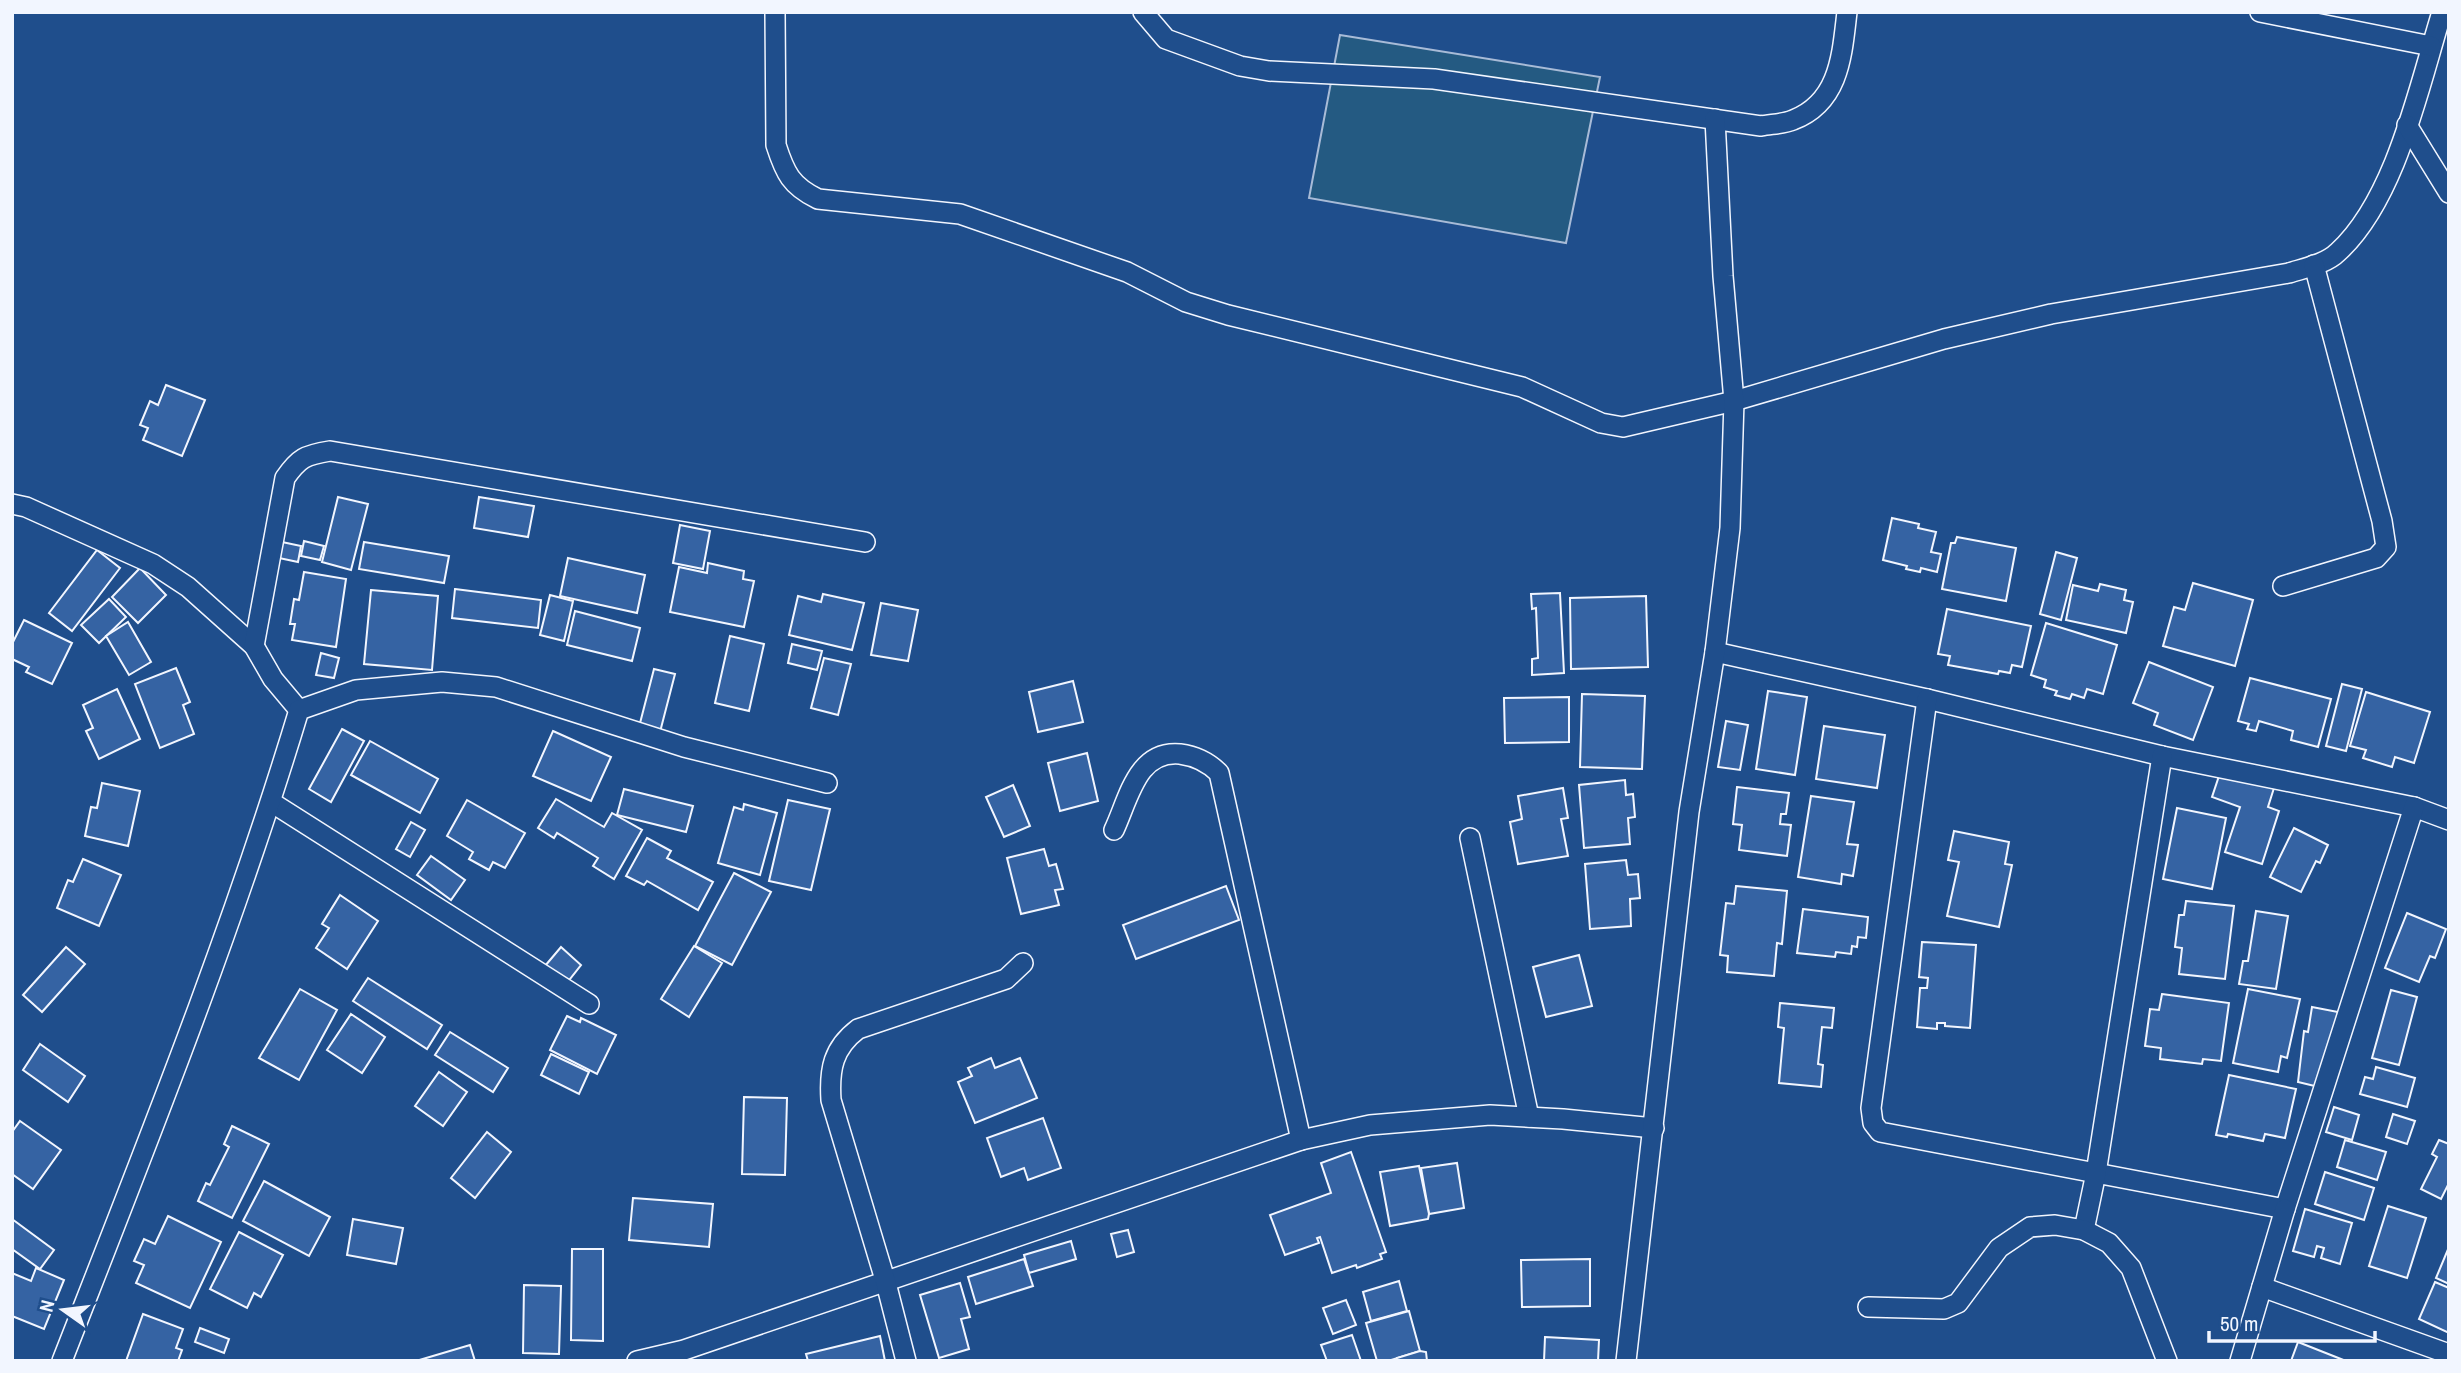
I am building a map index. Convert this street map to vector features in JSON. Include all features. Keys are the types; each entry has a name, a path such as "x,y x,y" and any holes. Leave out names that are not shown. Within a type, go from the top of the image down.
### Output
{"street":[{"path":"775,12 776,145 782,164 793,183 803,192 818,199 960,214 1127,272 1186,302 1228,316 1522,387 1601,423 1623,427 1734,401 1944,339 2051,313 2289,273 2315,265 2337,253 2368,216 2383,187 2407,125 2442,12"},
{"path":"1143,12 1166,38 1240,66 1269,71 1434,79 1761,126 1793,120 1812,109 1836,79 1847,12"},
{"path":"2260,12 2431,46"},
{"path":"1626,1361 1689,812 1715,652 1730,528 1734,401 1723,276 1715,119"},
{"path":"2407,125 2449,193"},
{"path":"2283,586 2376,558 2386,547 2382,521 2315,265"},
{"path":"254,646 285,478 296,462 310,454 330,451 864,542"},
{"path":"12,504 26,507 153,564 188,587 254,646 273,679 299,710"},
{"path":"1715,652 1927,699 2162,756 2414,807 2449,820"},
{"path":"299,710 356,690 442,682 496,687 684,747 827,783"},
{"path":"1927,699 1871,1108 1873,1123 1881,1132 2285,1209"},
{"path":"62,1361 204,995 271,802 299,710"},
{"path":"1114,830 1133,784 1145,765 1161,754 1182,755 1208,762 1219,773 1301,1140"},
{"path":"2084,1230 2096,1173 2162,756"},
{"path":"271,802 589,1004"},
{"path":"2240,1361 2285,1209 2414,807"},
{"path":"1469,838 1529,1117"},
{"path":"906,1361 886,1283 831,1100 829,1075 843,1041 858,1030 1006,979 1023,963"},
{"path":"637,1361 684,1350 886,1283 1301,1140 1370,1125 1490,1115 1654,1128"},
{"path":"1868,1307 1944,1309 1958,1303 1999,1248 2030,1227 2055,1225 2084,1230 2109,1243 2131,1268 2167,1361"},
{"path":"2262,1287 2449,1354"}],"shaded area":[{"path":"1340,35 1600,77 1566,243 1309,198"}],"building":[{"path":"166,385 205,400 182,456 143,440 148,428 140,425 150,401 158,405"},
{"path":"338,497 368,504 351,570 322,562"},
{"path":"479,497 534,506 528,537 474,528"},
{"path":"1892,518 1919,524 1918,528 1936,532 1931,552 1941,554 1937,572 1921,568 1920,572 1906,569 1907,566 1883,560"},
{"path":"680,525 710,531 703,569 673,563"},
{"path":"1957,537 2016,548 2006,601 1942,589 1951,543 1955,543"},
{"path":"304,541 324,546 320,560 301,556"},
{"path":"282,542 301,546 298,562 279,558"},
{"path":"364,542 449,556 444,583 359,569"},
{"path":"97,550 120,568 72,631 49,613"},
{"path":"2056,552 2077,558 2061,620 2040,614"},
{"path":"568,558 645,575 637,613 560,596"},
{"path":"708,563 744,571 743,579 754,581 744,627 670,612 679,567 707,573"},
{"path":"140,568 166,595 138,623 112,597"},
{"path":"304,572 346,579 336,647 292,640 295,624 290,624 294,599 299,600"},
{"path":"2193,583 2253,600 2235,666 2163,646 2174,607 2185,610"},
{"path":"2100,584 2126,590 2124,600 2133,602 2126,633 2066,620 2073,585 2098,591"},
{"path":"455,589 541,600 538,628 452,618"},
{"path":"371,590 438,596 432,670 364,664"},
{"path":"1560,593 1564,673 1532,675 1532,659 1538,658 1536,608 1532,609 1531,594"},
{"path":"823,594 864,603 852,650 789,635 798,596 821,602"},
{"path":"550,595 573,601 564,641 540,635"},
{"path":"1646,596 1648,667 1571,669 1570,598"},
{"path":"109,599 126,617 99,643 81,625"},
{"path":"881,603 918,610 908,661 871,655"},
{"path":"1947,609 2031,626 2022,667 2012,665 2010,673 1999,671 1998,674 1948,665 1950,656 1938,654"},
{"path":"575,611 640,628 632,661 567,645"},
{"path":"24,620 72,643 52,684 26,672 29,667 12,659 12,644"},
{"path":"128,622 151,662 129,675 106,636"},
{"path":"2046,623 2117,645 2103,694 2087,689 2084,698 2072,694 2070,699 2055,695 2057,691 2044,687 2046,680 2031,675"},
{"path":"730,636 764,644 749,711 715,703"},
{"path":"792,644 822,651 817,670 788,663"},
{"path":"321,653 339,658 334,678 316,675"},
{"path":"824,658 851,664 838,715 811,708"},
{"path":"2149,662 2213,687 2193,740 2154,725 2158,713 2133,703"},
{"path":"176,668 190,702 183,705 194,734 160,748 135,684"},
{"path":"654,669 675,674 660,732 639,727"},
{"path":"2250,678 2331,699 2318,747 2291,740 2293,731 2259,721 2256,731 2247,729 2249,724 2238,721"},
{"path":"1073,681 1083,722 1038,732 1029,692"},
{"path":"2342,684 2362,689 2346,751 2326,746"},
{"path":"117,689 140,739 99,759 86,731 93,728 83,705"},
{"path":"1768,691 1807,697 1795,775 1756,769"},
{"path":"2366,692 2430,712 2414,763 2395,757 2392,767 2363,758 2366,750 2350,746"},
{"path":"1582,694 1645,696 1642,769 1580,767"},
{"path":"1569,697 1569,742 1505,743 1504,698"},
{"path":"1726,721 1748,725 1740,770 1718,767"},
{"path":"1824,726 1885,735 1877,788 1816,779"},
{"path":"342,729 364,741 331,802 309,789"},
{"path":"553,731 611,757 591,801 533,776"},
{"path":"370,741 438,779 420,813 351,775"},
{"path":"1087,753 1098,801 1060,811 1048,763"},
{"path":"2221,770 2274,788 2268,807 2279,811 2262,864 2225,852 2240,807 2212,797"},
{"path":"1625,780 1626,795 1633,794 1635,817 1628,818 1630,844 1584,848 1579,785"},
{"path":"102,783 140,791 128,846 85,836 91,807 97,808"},
{"path":"1013,785 1030,826 1004,837 986,797"},
{"path":"1737,787 1789,793 1786,814 1781,814 1780,824 1791,825 1787,856 1739,850 1742,825 1733,824"},
{"path":"1563,788 1568,818 1561,819 1568,856 1518,864 1510,822 1522,819 1518,796"},
{"path":"624,789 693,806 686,832 617,815"},
{"path":"1811,796 1854,802 1847,844 1858,845 1853,876 1842,874 1841,884 1798,877"},
{"path":"556,799 604,827 612,813 642,830 614,879 593,866 598,858 557,833 554,838 538,828"},
{"path":"467,800 525,833 505,868 493,862 489,870 469,859 473,852 447,836"},
{"path":"788,800 830,809 811,890 769,881"},
{"path":"744,804 777,813 760,875 718,863 734,807 743,810"},
{"path":"2177,808 2226,818 2212,889 2163,879"},
{"path":"411,822 425,830 410,857 396,849"},
{"path":"2294,828 2328,845 2320,863 2316,861 2301,892 2270,877"},
{"path":"1954,831 2009,842 2005,864 2012,865 1999,927 1947,916 1959,862 1948,860"},
{"path":"647,838 671,851 667,858 713,882 698,910 647,881 644,885 626,876"},
{"path":"1044,849 1049,866 1056,864 1063,889 1055,890 1059,905 1021,914 1007,858"},
{"path":"431,856 465,880 451,900 417,875"},
{"path":"83,859 121,875 99,926 57,908 68,880 73,882"},
{"path":"1626,860 1628,875 1638,874 1640,898 1630,899 1631,926 1590,929 1585,864"},
{"path":"734,873 771,892 732,965 695,946"},
{"path":"1226,886 1239,920 1136,959 1123,925"},
{"path":"1736,886 1787,891 1782,944 1777,943 1774,976 1727,972 1728,956 1720,955 1726,903 1734,904"},
{"path":"340,895 378,921 347,969 316,948 329,928 322,924"},
{"path":"2186,901 2234,906 2225,979 2179,974 2182,948 2175,947 2179,915 2184,915"},
{"path":"1803,909 1868,917 1866,938 1858,937 1857,947 1852,946 1851,954 1836,952 1835,957 1797,953"},
{"path":"2256,911 2288,916 2276,989 2239,984 2243,961 2248,961"},
{"path":"2407,913 2446,929 2435,958 2430,956 2419,982 2385,968"},
{"path":"1922,942 1976,945 1970,1028 1945,1026 1945,1023 1937,1023 1937,1029 1917,1027 1920,988 1927,988 1928,978 1919,977"},
{"path":"694,946 722,963 689,1017 661,999"},
{"path":"66,947 85,964 42,1012 23,995"},
{"path":"561,947 581,965 566,984 545,966"},
{"path":"1579,955 1592,1006 1546,1017 1533,967"},
{"path":"368,978 442,1025 427,1049 353,1001"},
{"path":"300,989 337,1010 299,1080 259,1058"},
{"path":"2248,989 2300,999 2287,1058 2281,1056 2278,1072 2233,1063"},
{"path":"2391,990 2417,997 2399,1065 2372,1058"},
{"path":"2162,994 2229,1003 2221,1061 2203,1059 2202,1064 2160,1059 2161,1048 2145,1046 2150,1009 2159,1010"},
{"path":"1780,1003 1834,1008 1832,1028 1822,1027 1818,1064 1823,1065 1821,1087 1779,1083 1784,1028 1778,1027"},
{"path":"2312,1007 2338,1012 2323,1088 2298,1082 2304,1031 2308,1032"},
{"path":"351,1014 385,1037 362,1073 327,1050"},
{"path":"567,1016 580,1022 581,1018 616,1035 597,1074 550,1050"},
{"path":"450,1032 508,1068 493,1092 435,1055"},
{"path":"40,1044 85,1076 68,1102 23,1070"},
{"path":"551,1054 589,1072 579,1094 541,1075"},
{"path":"991,1058 995,1068 1020,1058 1037,1098 975,1123 958,1082 972,1076 968,1068"},
{"path":"2376,1067 2415,1078 2407,1107 2360,1094 2365,1077 2373,1079"},
{"path":"439,1072 467,1092 443,1126 415,1106"},
{"path":"2229,1075 2296,1089 2285,1138 2265,1134 2263,1141 2228,1134 2227,1137 2216,1135"},
{"path":"744,1097 787,1098 785,1175 742,1174"},
{"path":"2334,1107 2359,1115 2352,1140 2326,1132"},
{"path":"2393,1114 2415,1121 2407,1144 2386,1137"},
{"path":"1043,1118 1061,1168 1028,1180 1024,1168 1001,1177 987,1138"},
{"path":"20,1121 61,1150 33,1189 12,1174 12,1132"},
{"path":"232,1126 269,1144 232,1218 198,1201 206,1183 210,1185 229,1147 224,1144"},
{"path":"487,1132 511,1152 475,1198 451,1178"},
{"path":"2345,1140 2386,1152 2377,1180 2337,1167"},
{"path":"2439,1140 2449,1144 2449,1183 2441,1199 2421,1189 2437,1157 2432,1154"},
{"path":"1351,1152 1386,1252 1380,1254 1382,1259 1332,1273 1320,1237 1317,1238 1319,1243 1285,1255 1270,1215 1331,1193 1321,1163"},
{"path":"1457,1163 1464,1208 1429,1214 1421,1168"},
{"path":"1419,1166 1428,1219 1390,1226 1380,1172"},
{"path":"2325,1172 2374,1188 2364,1220 2315,1204"},
{"path":"264,1181 330,1217 309,1256 243,1221"},
{"path":"633,1198 713,1204 709,1247 629,1240"},
{"path":"2388,1206 2426,1218 2407,1278 2369,1266"},
{"path":"2305,1209 2352,1223 2340,1264 2321,1258 2324,1248 2317,1246 2314,1257 2293,1251"},
{"path":"168,1216 221,1242 190,1308 136,1283 144,1265 134,1261 144,1239 155,1244"},
{"path":"12,1219 54,1250 40,1269 12,1249"},
{"path":"353,1219 403,1228 396,1264 347,1255"},
{"path":"1128,1230 1134,1252 1117,1257 1111,1234"},
{"path":"239,1232 283,1255 261,1297 254,1293 247,1308 210,1289"},
{"path":"1071,1241 1076,1259 1029,1273 1024,1255"},
{"path":"2449,1247 2449,1284 2436,1278"},
{"path":"572,1249 603,1249 603,1341 571,1340"},
{"path":"1024,1259 1033,1286 976,1304 968,1277"},
{"path":"1590,1259 1590,1306 1522,1307 1521,1260"},
{"path":"36,1268 64,1280 44,1329 12,1316 12,1273 31,1281"},
{"path":"1399,1281 1407,1311 1371,1321 1363,1292"},
{"path":"2435,1282 2449,1288 2449,1333 2419,1319"},
{"path":"960,1283 970,1317 961,1319 969,1349 939,1358 920,1295"},
{"path":"524,1285 561,1286 559,1354 523,1353"},
{"path":"1346,1300 1356,1325 1333,1334 1323,1308"},
{"path":"1409,1311 1420,1351 1388,1361 1377,1361 1366,1323"},
{"path":"143,1314 183,1329 176,1348 182,1350 178,1361 126,1361"},
{"path":"200,1328 229,1339 224,1353 195,1342"},
{"path":"1352,1335 1361,1361 1327,1361 1321,1345"},
{"path":"880,1336 885,1361 808,1361 806,1354"},
{"path":"1545,1337 1599,1340 1598,1361 1544,1361"},
{"path":"2298,1342 2346,1361 2291,1361"},
{"path":"470,1345 475,1361 416,1361"},
{"path":"1420,1351 1426,1352 1427,1361 1397,1361 1397,1358"}]}
